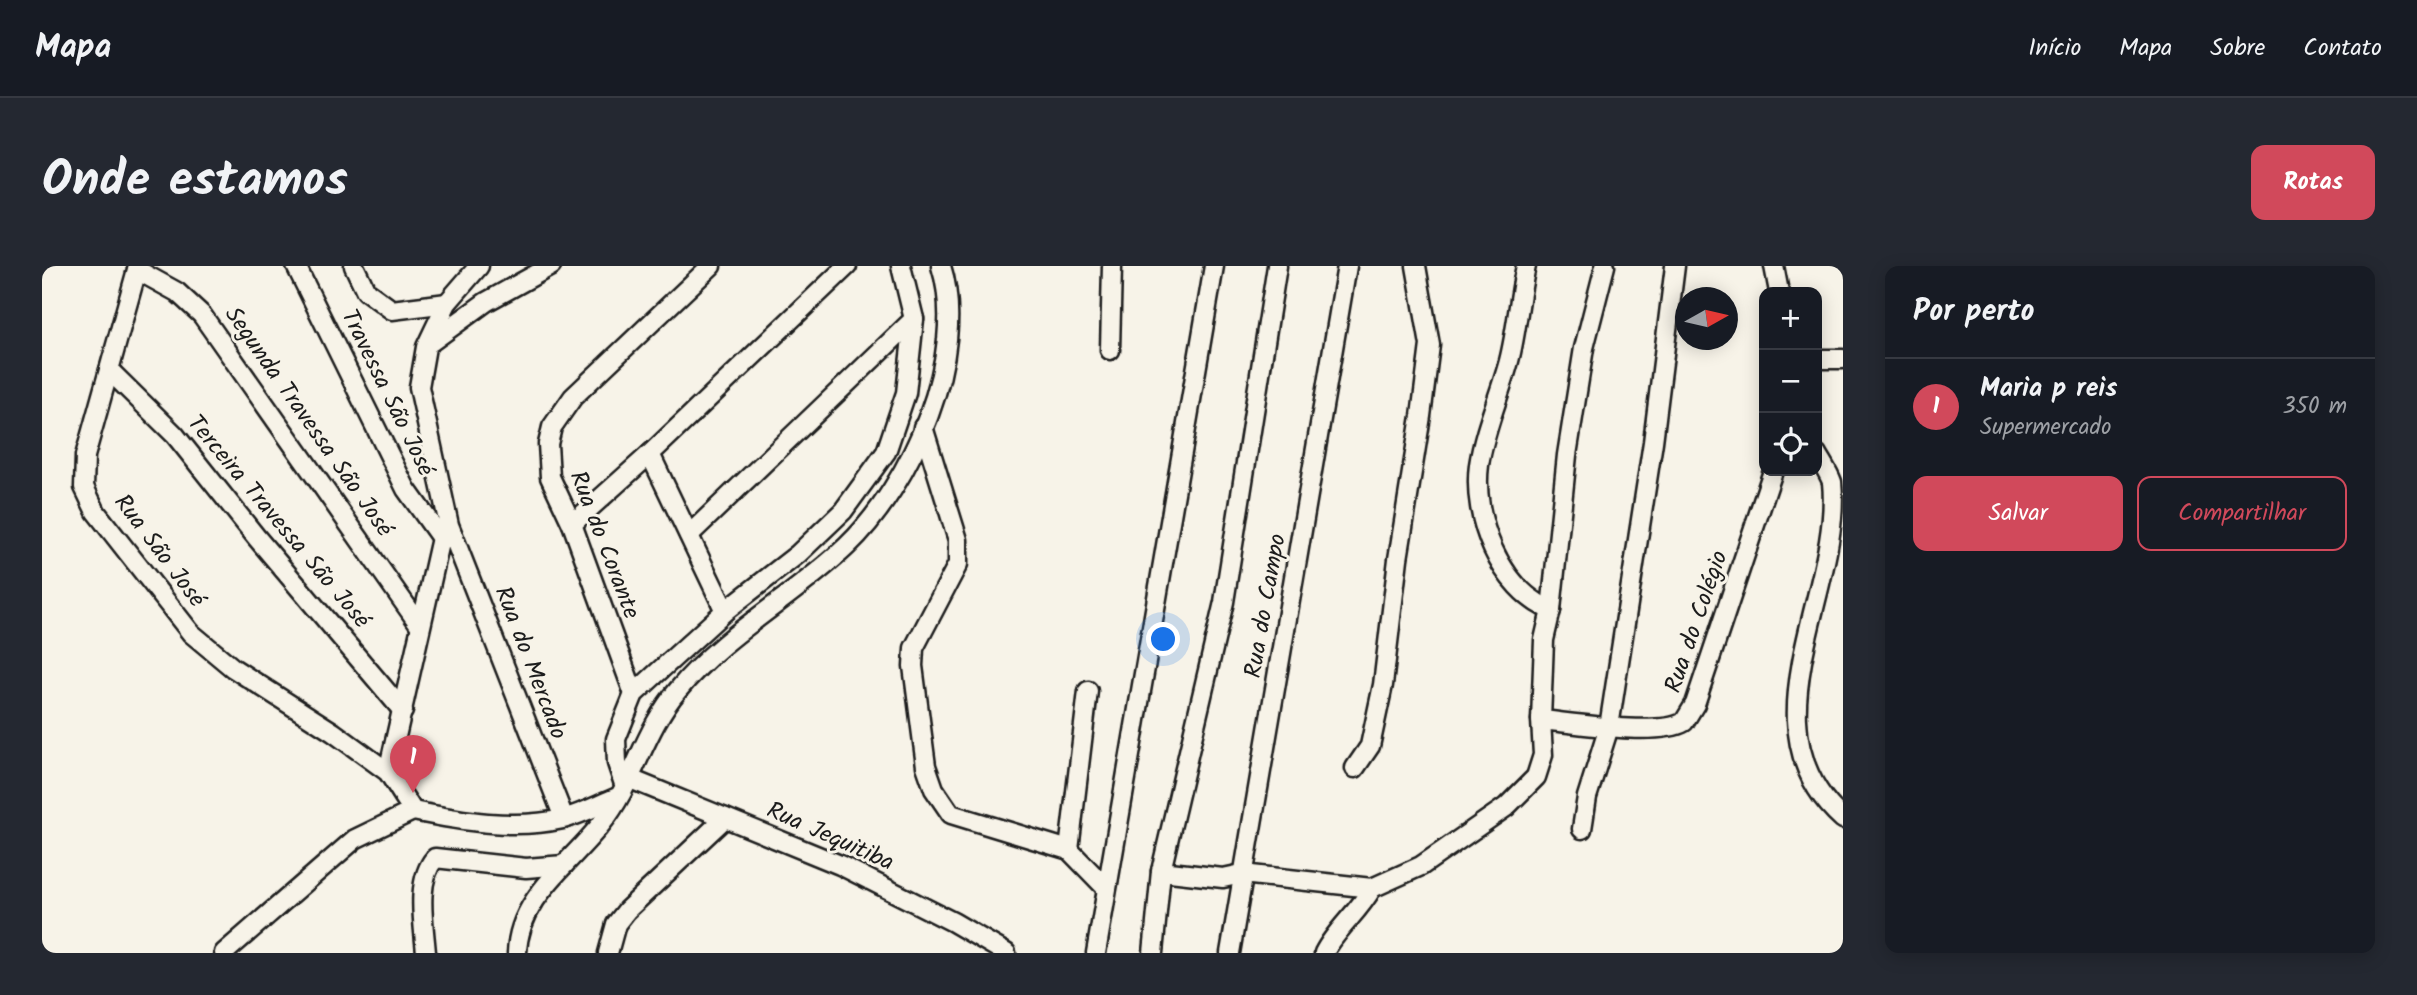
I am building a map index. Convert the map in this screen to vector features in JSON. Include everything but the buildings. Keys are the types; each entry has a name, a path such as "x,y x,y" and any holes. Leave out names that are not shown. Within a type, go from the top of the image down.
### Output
{"street":[{"name":"Travessa São José","path":"296,266 406,489 445,532"},
{"path":"354,266 366,291 383,306 393,310 447,303"},
{"path":"413,811 388,772 403,711 419,624 445,532 419,387 426,347 447,303 479,266"},
{"path":"426,347 442,332 485,302 551,266"},
{"name":"Rua do Corante","path":"634,694 572,524 550,477 547,461 552,427 573,397 711,266"},
{"path":"572,524 650,454 846,266"},
{"path":"623,786 617,762 616,739 634,694 725,611 798,554 843,511 886,452 906,393 914,319 901,266"},
{"path":"517,953 526,914 564,865 590,838 623,786 654,724 678,690 726,644 849,545 879,509 933,406 948,328 941,266"},
{"path":"1110,350 1112,266"},
{"path":"1096,953 1214,266"},
{"path":"1153,953 1161,872 1224,602 1277,266"},
{"name":"Rua do Campo","path":"1230,953 1314,473 1347,266"},
{"path":"1355,768 1370,746 1383,685 1398,559 1430,345 1416,266"},
{"path":"1526,266 1509,359 1479,465 1480,498 1490,537 1514,583 1533,602 1551,610"},
{"path":"1161,872 1223,878 1242,874 1373,888 1421,866 1462,841 1524,791 1536,777 1543,755 1541,720 1544,640 1551,610 1567,455 1584,348 1605,266"},
{"path":"1582,829 1587,797 1609,727 1653,442 1675,266"},
{"path":"1774,266 1778,287"},
{"name":"Rua São José","path":"138,268 83,471 85,487 96,512 168,607 209,650 388,772"},
{"name":"Segunda Travessa São José","path":"138,268 177,292 202,315 419,624"},
{"path":"688,535 914,319"},
{"path":"1822,359 1843,359"},
{"name":"Terceira Travessa São José","path":"109,370 176,435 257,538 403,711"},
{"path":"923,427 958,540 958,564 914,648 920,725 933,789 951,814 1069,850 1106,888"},
{"path":"650,454 725,611"},
{"path":"1822,463 1832,481 1834,548 1802,687 1802,742 1814,780 1832,810 1843,819"},
{"name":"Rua do Colégio","path":"1541,720 1609,727 1676,727 1691,713 1771,476"},
{"name":"Rua do Mercado","path":"445,532 564,818"},
{"path":"1069,850 1088,691"},
{"path":"224,953 355,839 413,811 491,823 526,824 564,818 623,786"},
{"name":"Rua Jequitiba","path":"623,786 725,818 839,865 953,922 1006,953"},
{"path":"608,953 616,924 626,910 725,818"},
{"path":"426,953 423,914 427,869 435,858 526,868 564,865"},
{"path":"1324,953 1329,942 1361,908 1373,888"}],"place":[{"name":"Maria p reis","path":"413,793"}]}
